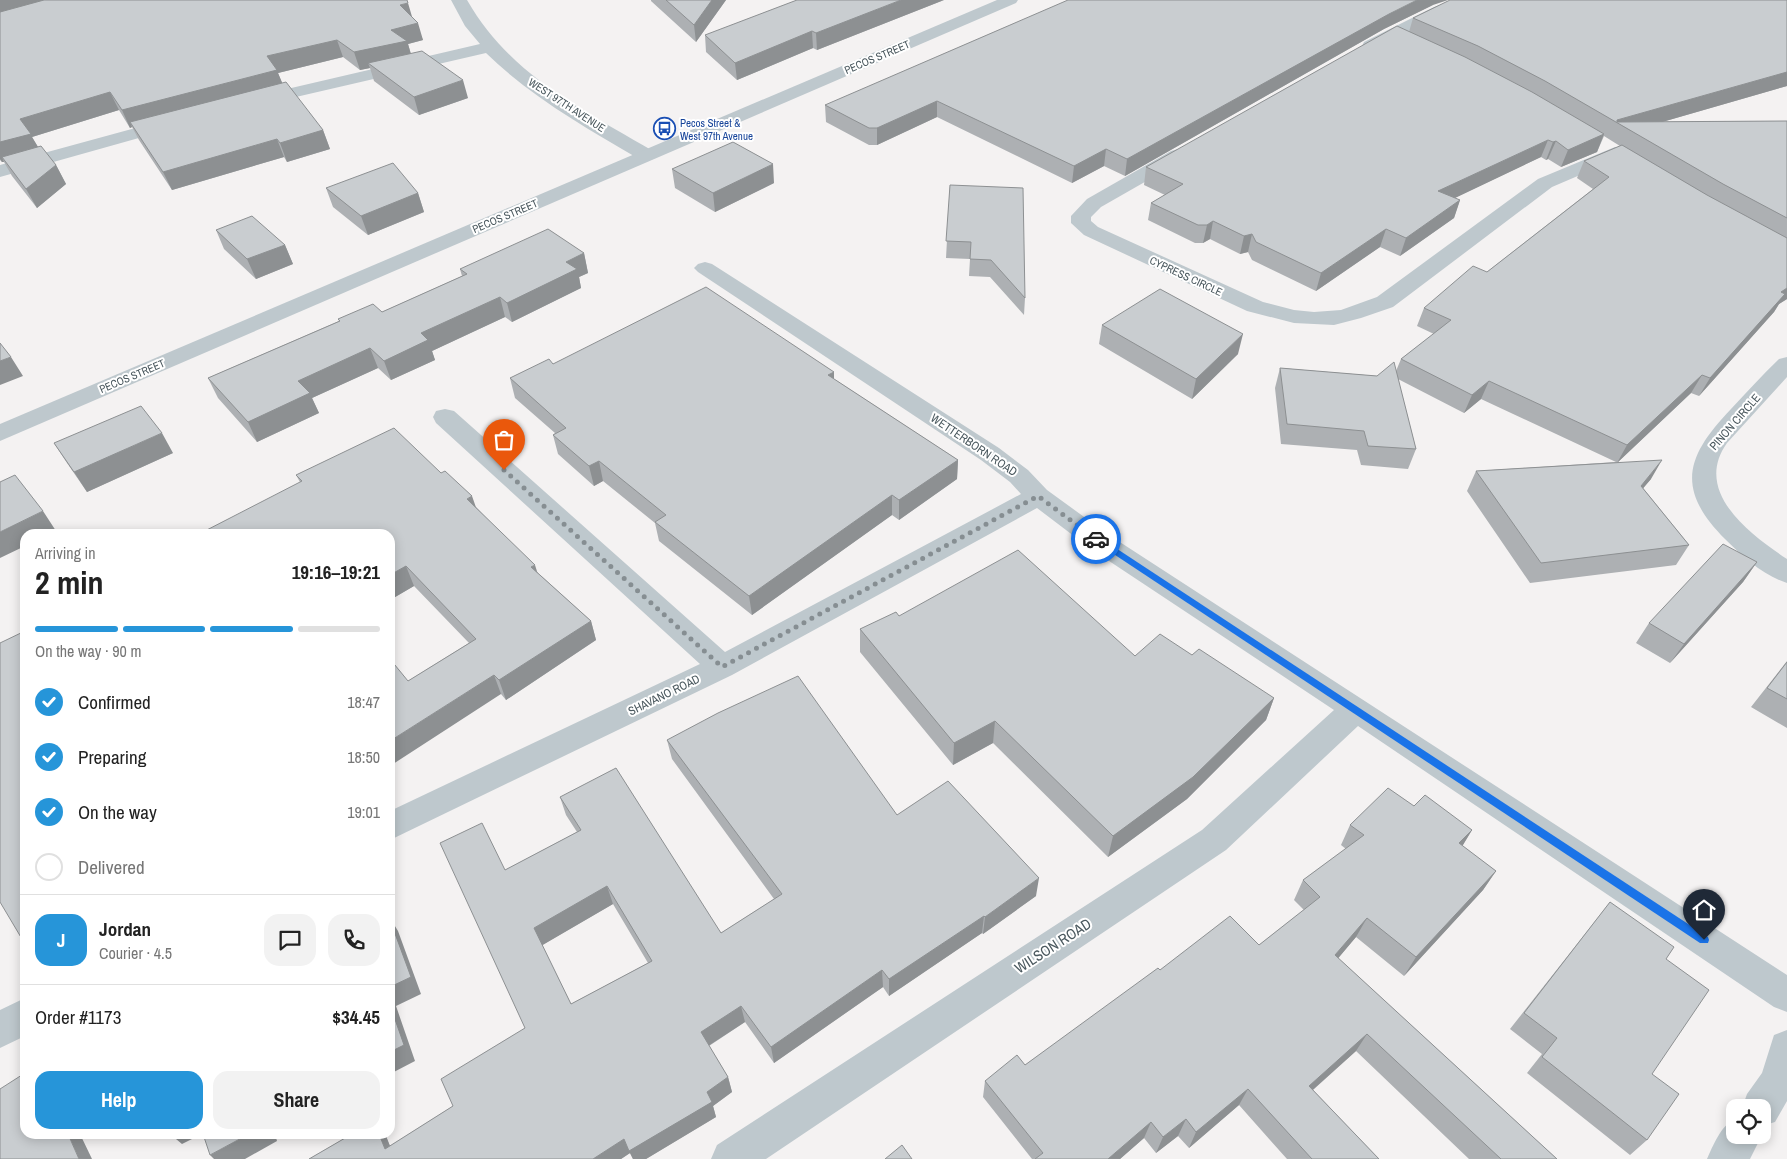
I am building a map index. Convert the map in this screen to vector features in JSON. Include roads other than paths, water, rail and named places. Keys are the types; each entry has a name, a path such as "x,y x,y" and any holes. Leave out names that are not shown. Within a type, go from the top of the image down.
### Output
{"street":[{"name":"WEST 97TH AVENUE","path":"459,0 489,47 532,84 646,156"},
{"name":"PECOS STREET","path":"0,433 1010,0"},
{"path":"1357,53 1440,10 1470,0"},
{"path":"1391,34 1416,45"},
{"path":"240,106 489,47"},
{"path":"0,172 187,120"},
{"name":"CYPRESS CIRCLE","path":"1196,145 1094,203 1082,216 1081,223 1091,231 1228,295 1271,312 1300,317 1333,318 1358,313 1385,302 1545,183 1615,153"},
{"name":"WETTERBORN ROAD","path":"705,268 990,454 1019,476 1038,496 1100,542 1356,709 1787,995"},
{"name":"PINON CIRCLE","path":"1787,364 1724,430 1708,453 1703,477 1707,496 1724,522 1752,548 1787,574"},
{"path":"445,417 722,667"},
{"name":"SHAVANO ROAD","path":"395,824 722,667 1038,496"},
{"name":"WILSON ROAD","path":"731,1159 1214,840 1356,709"},
{"path":"0,1030 20,1019"},
{"path":"1767,1099 1778,1081 1787,1048"},
{"path":"1727,1159 1737,1144"}],"place":[{"name":"Pecos Street & West 97th Avenue","path":"664,129"}]}
